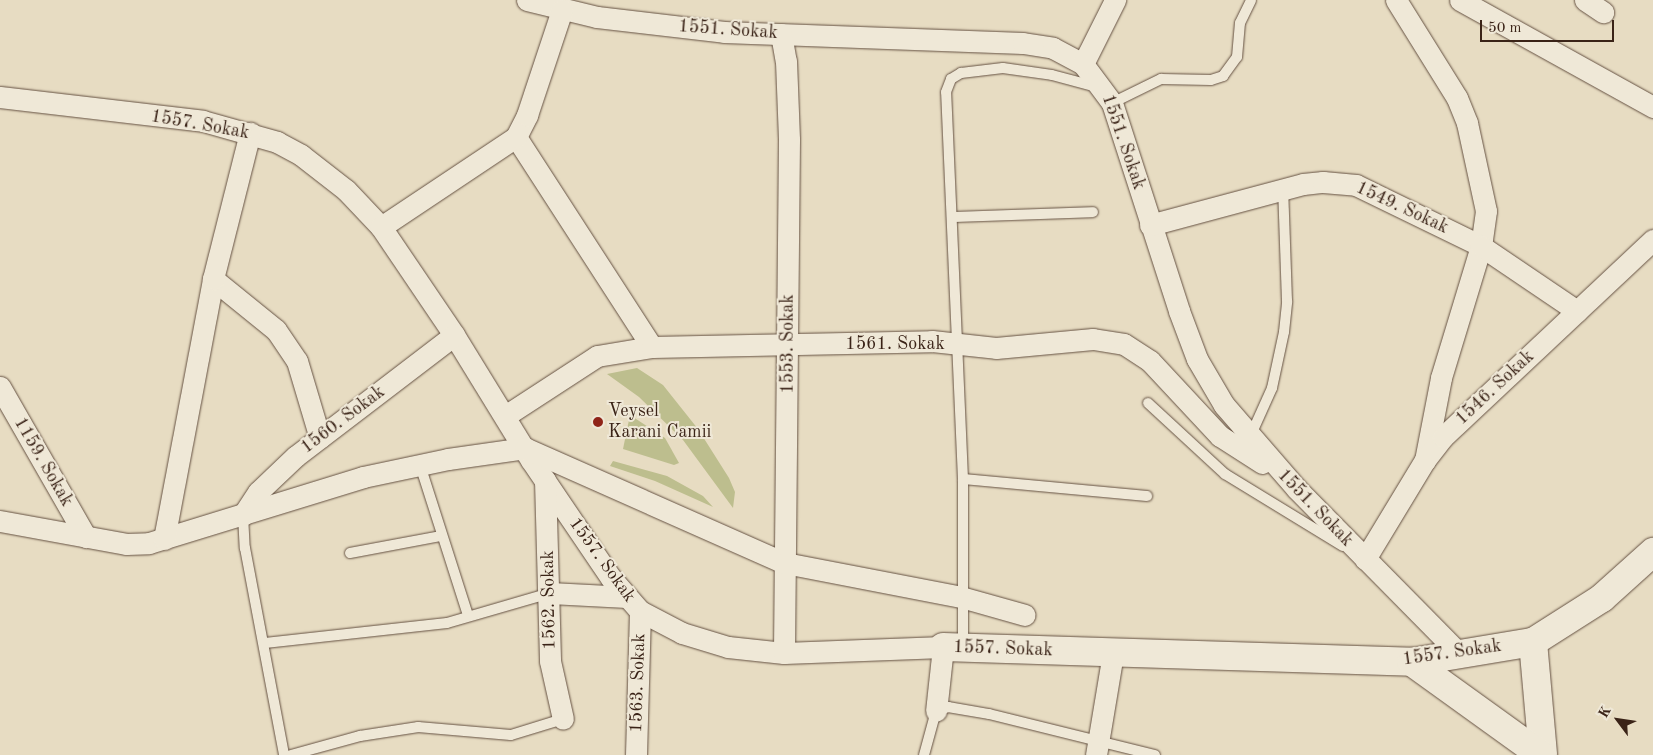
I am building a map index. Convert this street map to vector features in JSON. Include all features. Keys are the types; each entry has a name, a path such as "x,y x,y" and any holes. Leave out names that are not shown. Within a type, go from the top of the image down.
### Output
{"street":[{"name":"1551. Sokak","path":"527,0 724,32 1023,43 1053,48 1083,64 1109,97 1150,225 1197,359 1224,405 1282,474 1458,652"},
{"path":"1083,64 1115,0"},
{"path":"1396,0 1449,84 1467,122 1486,211 1481,246 1441,378 1425,460"},
{"path":"1460,0 1653,107"},
{"path":"1585,0 1604,12"},
{"path":"381,227 516,137 573,8"},
{"name":"1553. Sokak","path":"781,34 786,61 789,140 784,653"},
{"name":"1557. Sokak","path":"0,97 203,121 250,133 277,142 301,155 346,190 381,227 454,335 545,480 633,604 659,624 691,636 728,647 784,653 953,648 1412,662 1458,652 1533,642"},
{"path":"164,539 213,279 250,133"},
{"path":"516,137 652,347"},
{"name":"1549. Sokak","path":"1150,225 1283,188 1323,182 1356,185 1481,246 1577,310"},
{"name":"1546. Sokak","path":"1365,559 1425,460 1443,437 1653,240"},
{"path":"213,279 276,330 297,361 320,438"},
{"name":"1560. Sokak","path":"243,515 273,478 320,438 454,335"},
{"name":"1561. Sokak","path":"505,416 598,356 652,347 788,346 932,341 996,348 1093,339 1124,344 1150,361 1220,436 1282,474"},
{"name":"1159. Sokak","path":"2,400 86,537"},
{"path":"0,521 126,544 164,539 363,477 420,465 524,448 785,563 961,597 1025,615"},
{"name":"1562. Sokak","path":"545,480 550,593 550,661 563,719"},
{"path":"1542,755 1533,642 1602,598 1653,552"},
{"path":"550,593 633,604"},
{"name":"1563. Sokak","path":"633,604 636,755"},
{"path":"936,711 953,648"},
{"path":"1096,748 1113,653"},
{"path":"1412,662 1542,755"}],"lane":[{"path":"953,648 961,597 964,479 955,344 952,216 946,92 951,79 961,73 1003,68 1052,74 1109,97 1161,80 1211,80 1223,76 1237,57 1240,23 1251,0"},
{"path":"1250,438 1272,388 1284,332 1287,301 1283,188"},
{"path":"952,216 1093,212"},
{"path":"1148,403 1225,474 1365,559"},
{"path":"420,465 440,536 468,615"},
{"path":"964,479 1146,496"},
{"path":"243,515 245,548 284,755"},
{"path":"350,553 440,536"},
{"path":"264,642 447,623 468,615 550,593"},
{"path":"924,755 936,711 948,707 989,714 1096,748 1155,755"},
{"path":"291,755 360,736 418,727 511,735 563,719"}],"green space":[{"path":"637,368 663,385 698,429 729,478 735,492 733,508 683,440 639,397 607,374"},
{"path":"630,415 665,438 679,463 674,465 623,449"},
{"path":"613,461 667,476 703,496 713,507 655,481 610,466"}],"place":[{"name":"Veysel Karani Camii","path":"598,422"}]}
